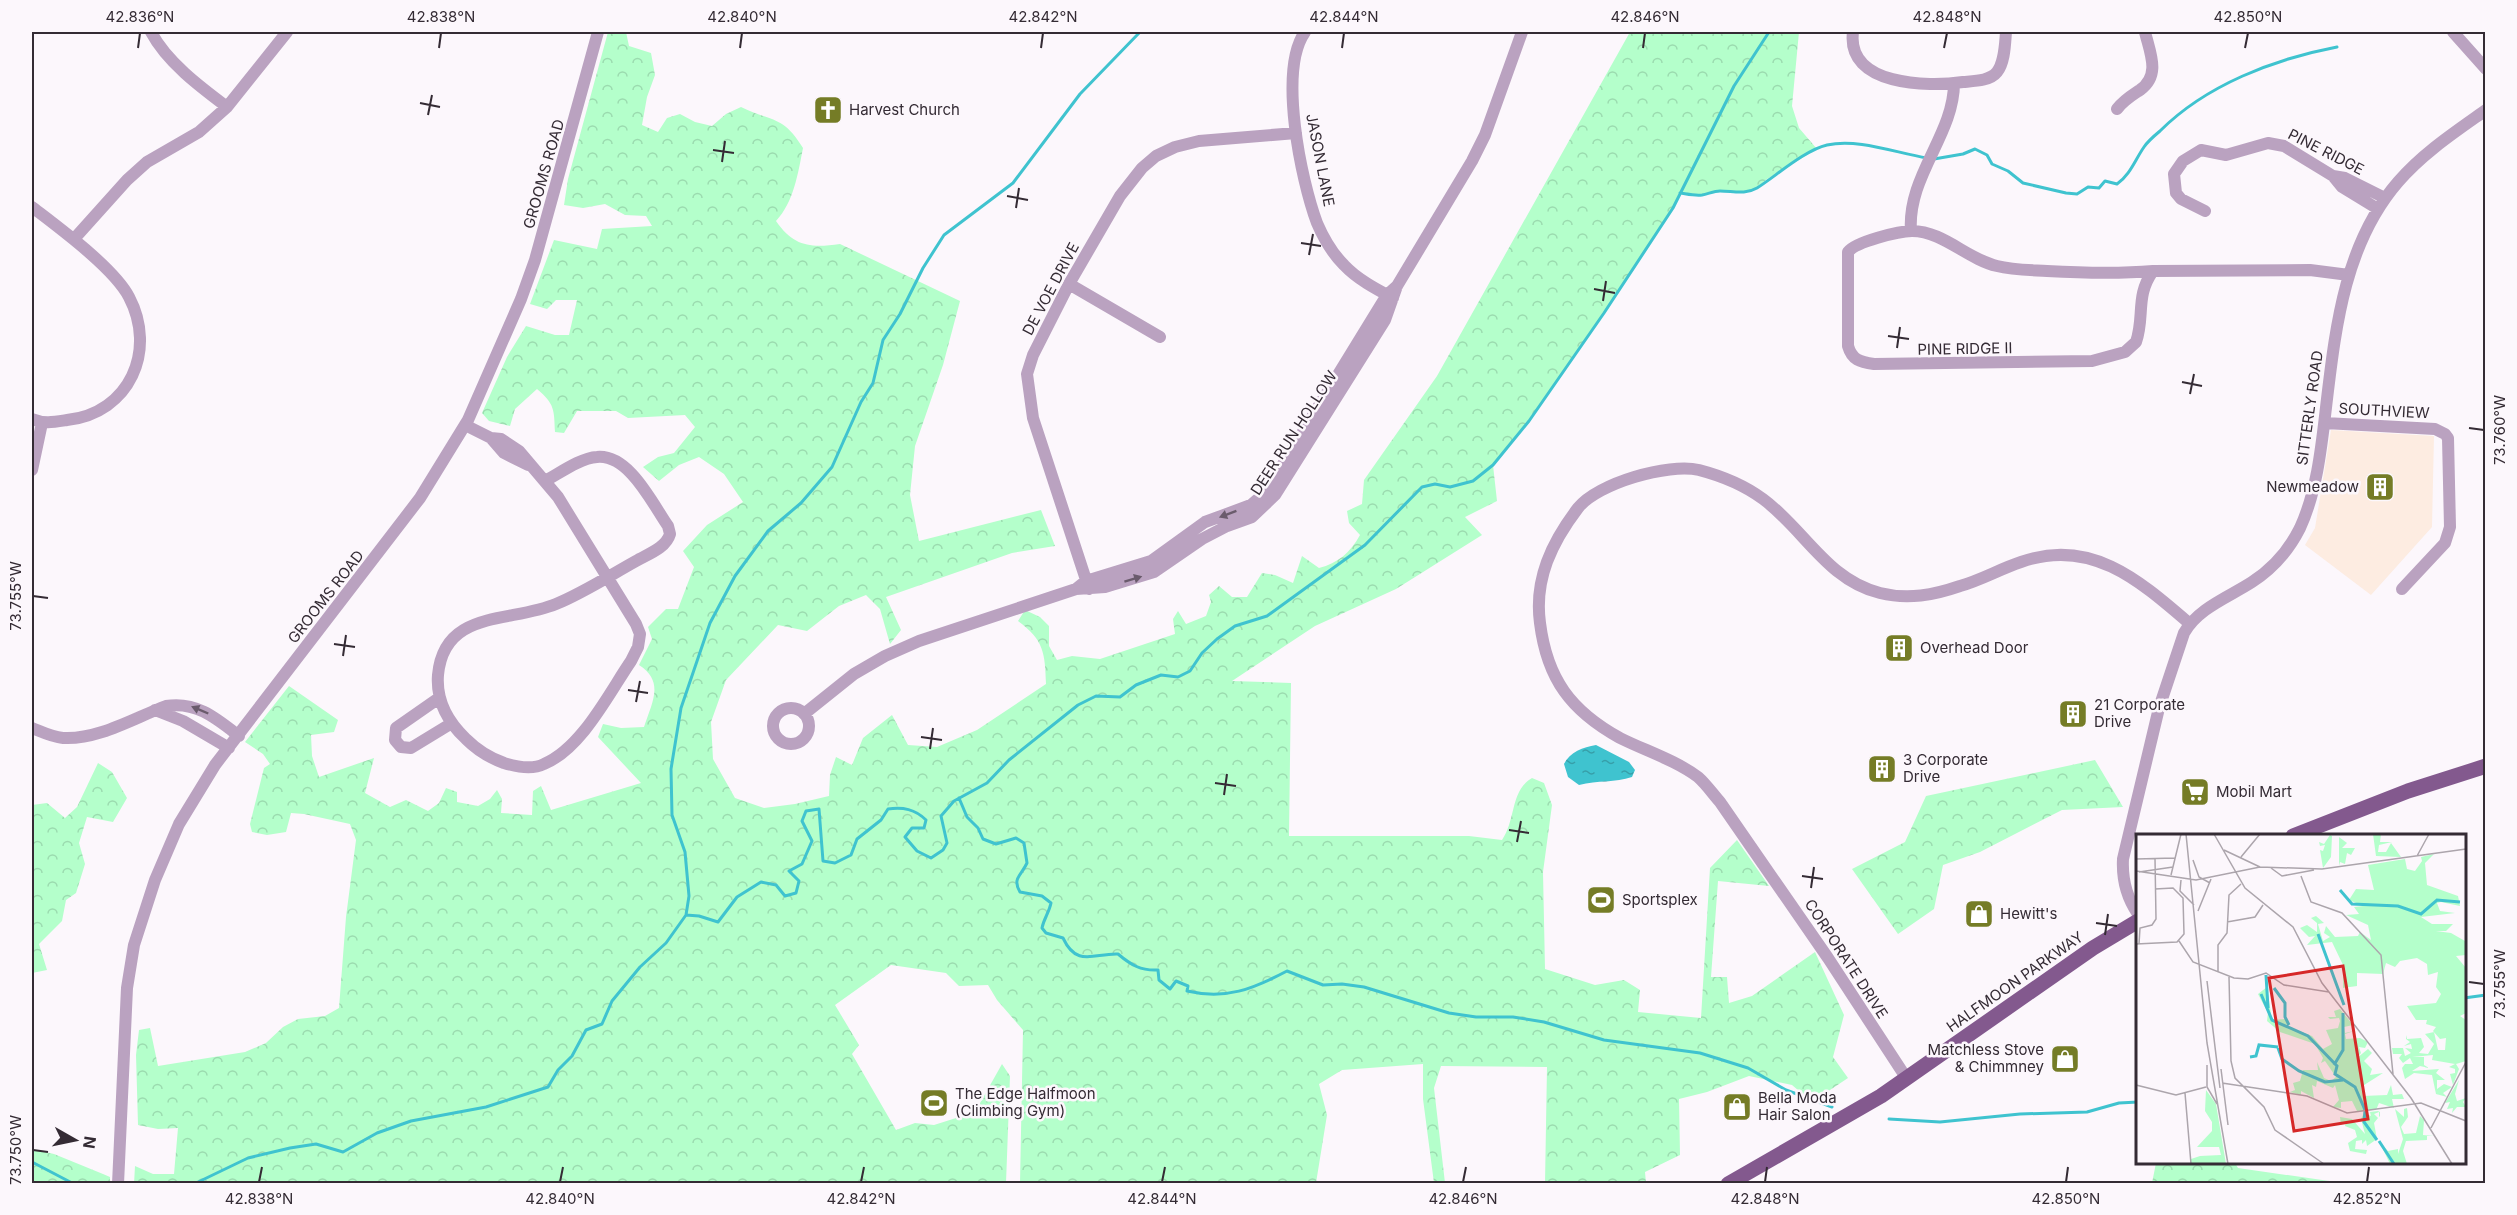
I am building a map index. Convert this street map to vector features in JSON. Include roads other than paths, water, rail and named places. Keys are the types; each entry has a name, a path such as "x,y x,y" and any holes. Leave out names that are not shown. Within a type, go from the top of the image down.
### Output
{"main road":[{"path":"2298,834 2408,791 2486,766"},
{"name":"HALFMOON PARKWAY","path":"1728,1184 1875,1100 2093,948 2136,922"}],"street":[{"path":"151,32 164,50 197,85 226,107"},
{"path":"74,239 127,180 147,162 198,132 226,107 287,32"},
{"name":"GROOMS ROAD","path":"118,1184 125,1006 134,945 154,880 179,824 215,765 420,498 465,425 521,299 535,260 598,32"},
{"name":"JASON LANE","path":"1305,32 1297,47 1293,64 1296,132 1311,202 1322,232 1344,265 1356,276 1393,293"},
{"path":"1853,32 1853,45 1857,55 1875,73 1904,82 1954,84 1985,79 1996,74 2001,65 2006,32"},
{"path":"2117,109 2123,101 2146,85 2152,75 2153,64 2145,32"},
{"path":"2453,32 2486,69"},
{"name":"DEER RUN HOLLOW","path":"804,714 854,674 885,656 919,641 1088,585 1173,552 1227,526 1252,517 1261,503 1275,495 1332,395 1385,320 1393,293 1472,161 1485,135 1519,33"},
{"path":"1911,231 1910,220 1914,200 1954,101 1954,84"},
{"name":"SITTERLY ROAD","path":"2136,911 2130,903 2127,892 2122,870 2123,859 2159,708 2190,624 2212,605 2254,581 2289,547 2308,506 2325,423 2334,344 2342,300 2349,275 2378,209 2408,171 2438,143 2486,110"},
{"name":"DE VOE DRIVE","path":"1088,585 1033,418 1027,374 1033,355 1069,284 1128,183 1156,156 1174,147 1198,141 1296,132"},
{"name":"PINE RIDGE","path":"2205,211 2181,199 2174,187 2174,174 2178,166 2186,158 2201,150 2226,154 2259,144 2276,143 2284,146 2333,176 2344,178 2385,198"},
{"path":"2333,176 2342,187 2378,209"},
{"path":"32,207 74,239 128,294 138,316 139,353 128,385 111,403 96,413 79,419 37,421 32,470"},
{"name":"PINE RIDGE II","path":"2153,271 2142,293 2136,342 2132,348 2113,357 2092,361 2048,363 1874,364 1860,362 1853,358 1848,346 1848,252 1856,245 1911,231 1928,233 1995,266 2103,274 2153,271 2310,270 2349,275"},
{"path":"1069,284 1160,337"},
{"name":"SOUTHVIEW","path":"2325,423 2435,429 2448,438 2450,527 2448,539 2402,589"},
{"path":"465,425 491,438 510,443 545,481 558,497 607,577 640,634 638,647 631,661 578,738 559,756 544,764 524,767 485,755 473,746 452,723 439,698 438,677 440,664 451,638 489,620 553,605 607,577 662,546 670,534 668,526 632,473 621,463 612,459 598,456 589,458 545,481"},
{"name":"CORPORATE DRIVE","path":"1907,1079 1828,958 1720,802 1705,784 1670,761 1618,737 1580,710 1557,683 1543,650 1538,611 1543,570 1559,533 1582,503 1616,483 1656,470 1695,469 1734,481 1763,499 1792,525 1816,554 1842,575 1880,593 1931,596 1975,582 2023,561 2056,554 2084,556 2114,566 2145,586 2190,624"},
{"path":"439,698 396,728 395,740 401,747 411,748 452,723"},
{"path":"32,728 51,736 64,738 92,735 155,710 178,704 204,710 238,736"},
{"path":"155,710 183,721 230,748"}],"water":[{"path":"1596,745 1629,762 1635,770 1632,777 1579,785 1568,777 1564,764 1570,756 1586,747"}],"waterway":[{"path":"686,915 689,896 685,852 672,815 671,769 681,708 710,623 735,576 768,531 801,503 832,467 861,402 873,383 883,340 944,235 1013,183 1080,94 1140,32"},
{"path":"194,1184 248,1158 316,1144 343,1152 377,1133 411,1121 486,1107 548,1087 558,1070 572,1056 586,1030 602,1024 612,1001 640,967 666,943 686,915 699,916 718,922 737,897 761,882 776,885 785,896 796,893 799,881 789,871 802,864 812,841 802,821 806,811 819,809 823,861 835,863 851,855 857,839 881,820 888,809 893,808 913,811 926,820 924,828 912,828 905,837 917,851 931,858 943,850 947,843 941,816 954,801 987,783 1009,760 1078,705 1096,696 1120,697 1136,685 1161,675 1178,677 1190,671 1202,653 1235,626 1267,616 1365,545 1422,487 1435,484 1450,487 1473,481 1493,465 1529,421 1604,313 1673,208 1734,86 1769,32"},
{"path":"1934,159 1963,154 1975,149 1987,155 1992,164 2008,171 2023,183 2066,193 2077,194 2088,187 2099,188 2105,181 2117,184 2129,172 2149,141 2198,100 2242,76 2265,67 2337,47"},
{"path":"1680,193 1699,195 1718,191 1752,190 1818,148 1839,143 1864,145 1927,158"},
{"path":"959,798 967,817 978,828 983,839 996,844 1016,838 1024,843 1027,863 1017,883 1020,892 1042,896 1051,903 1042,928 1046,933 1063,938 1068,947 1080,956 1118,954 1136,966 1158,970 1159,980 1170,989 1176,981 1188,986 1187,991 1227,993 1251,988 1287,971 1323,985 1342,984 1364,987 1449,1013 1476,1017 1513,1017 1544,1022 1604,1040 1700,1053 1748,1068 1786,1090 1832,1107"},
{"path":"2466,998 2486,995"},
{"path":"1889,1119 1940,1122 2020,1114 2087,1112 2119,1103 2136,1102"},
{"path":"32,1162 74,1184"}],"place":[{"name":"Harvest Church","path":"828,110"},
{"name":"Newmeadow","path":"2380,487"},
{"name":"Overhead Door","path":"1899,648"},
{"name":"21 Corporate Drive","path":"2073,714"},
{"name":"3 Corporate Drive","path":"1882,769"},
{"name":"Mobil Mart","path":"2195,792"},
{"name":"Sportsplex","path":"1601,900"},
{"name":"Hewitt's","path":"1979,914"},
{"name":"Matchless Stove & Chimmney","path":"2065,1059"},
{"name":"The Edge Halfmoon (Climbing Gym)","path":"934,1103"},
{"name":"Bella Moda Hair Salon","path":"1737,1107"}]}
